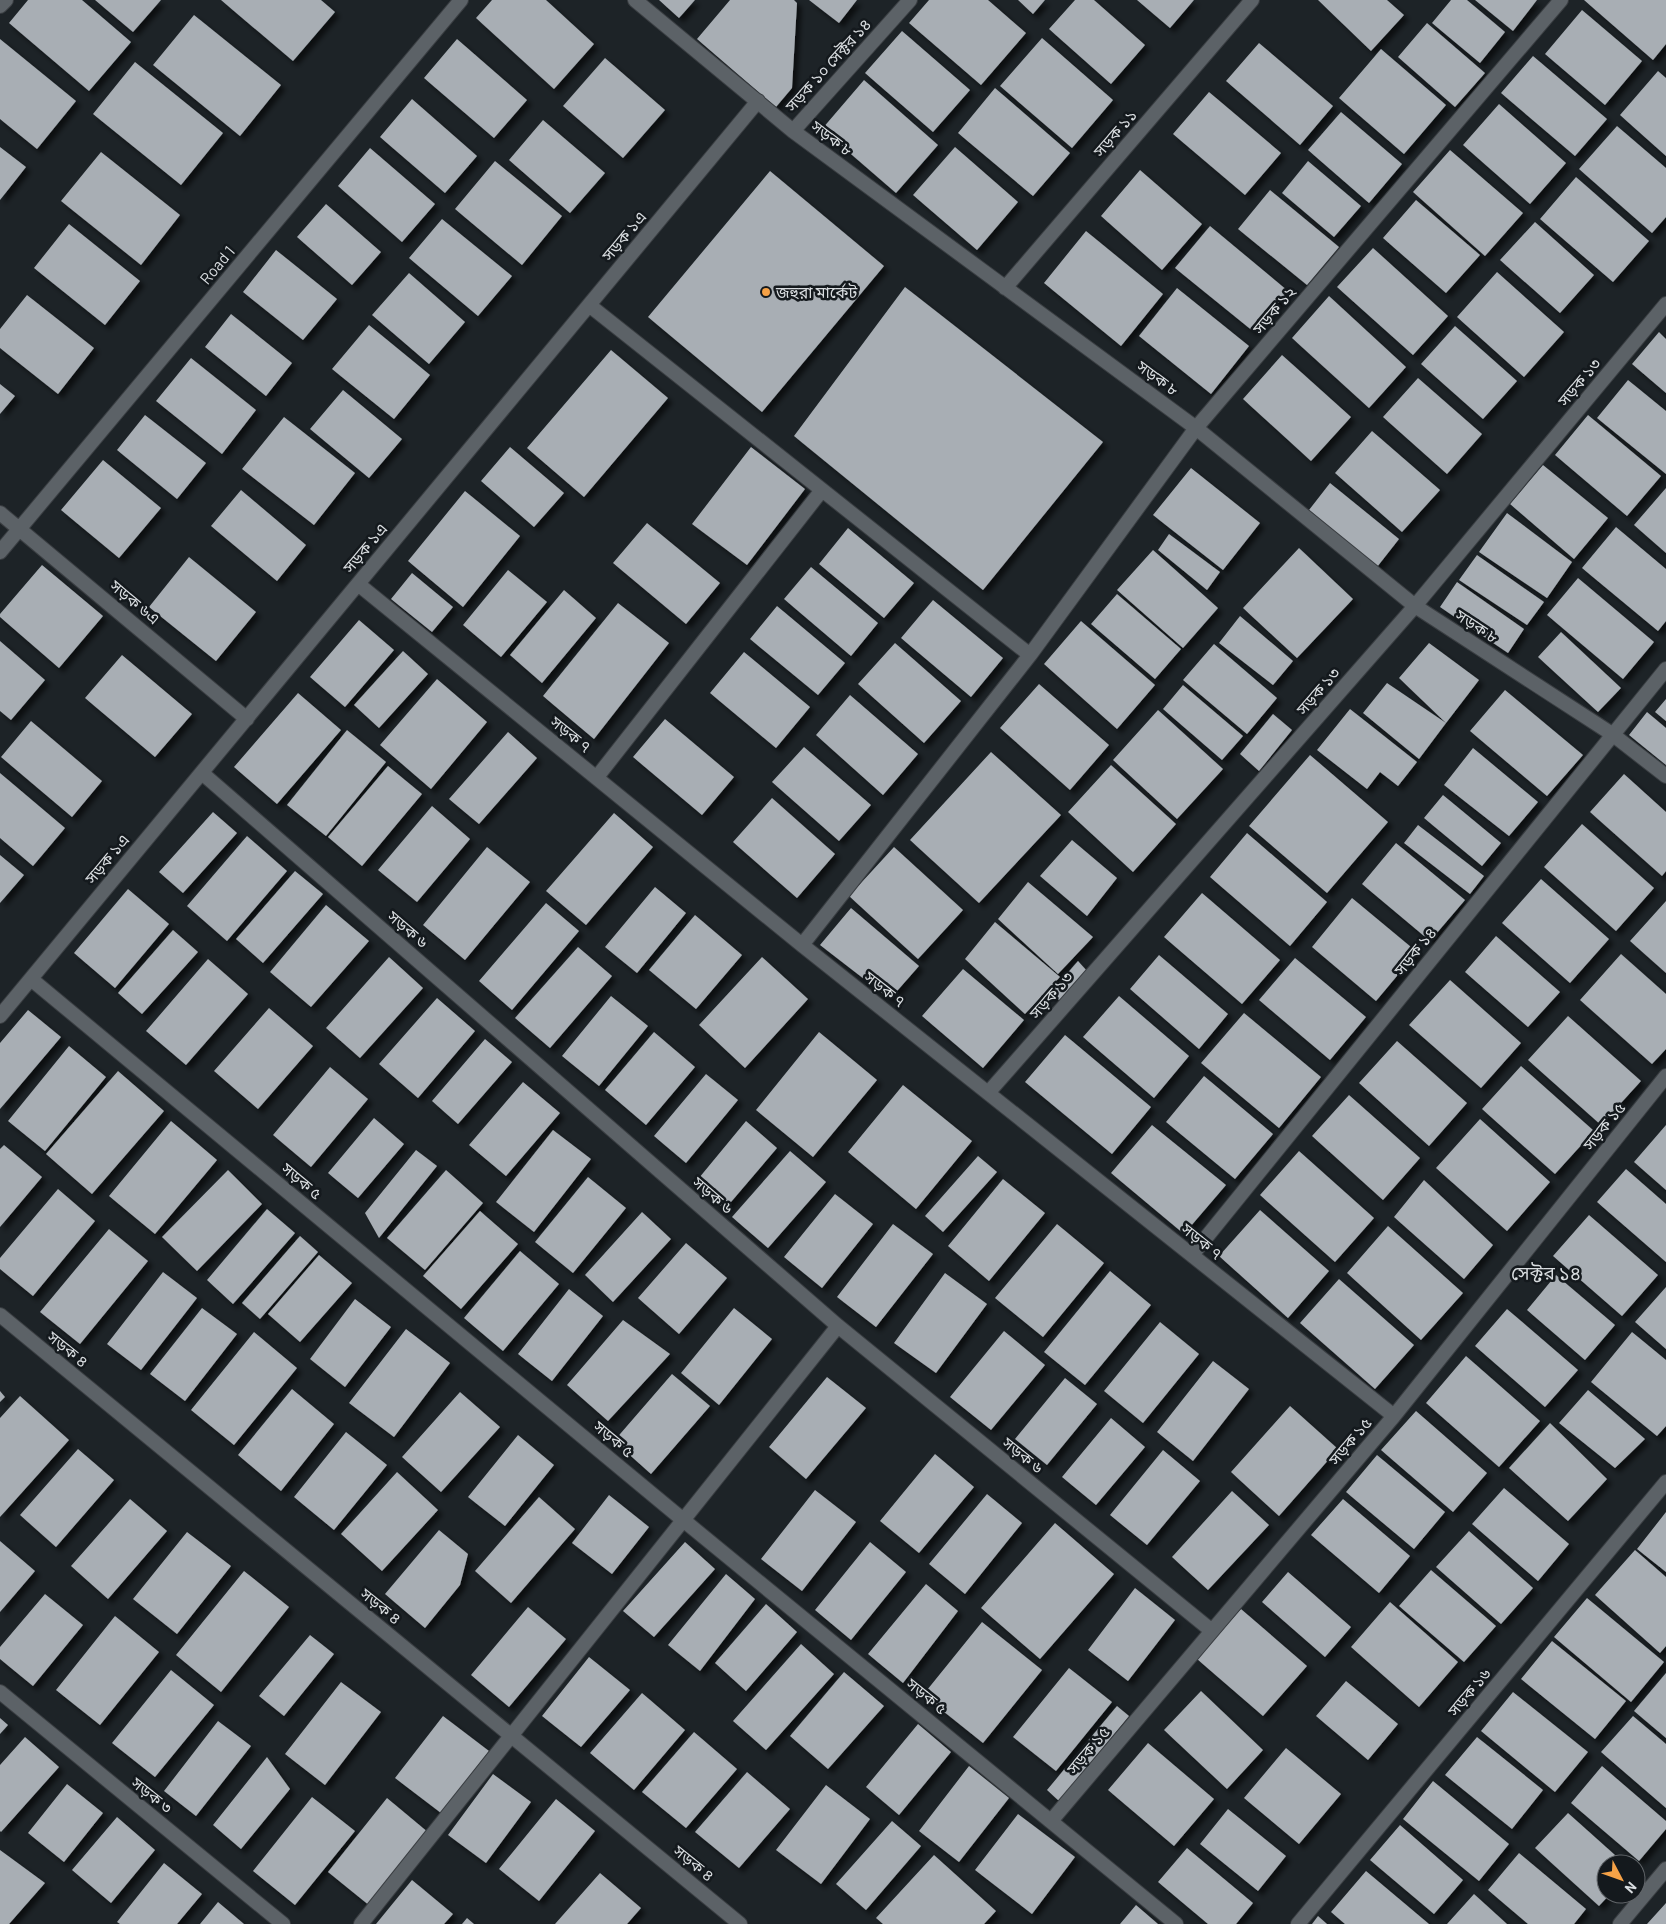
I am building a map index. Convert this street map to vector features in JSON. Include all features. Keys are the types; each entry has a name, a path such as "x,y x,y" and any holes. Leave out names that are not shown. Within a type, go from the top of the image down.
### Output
{"street":[{"path":"0,6 6,0"},
{"name":"Road 1","path":"0,552 461,0"},
{"name":"সড়ক ৮","path":"636,0 793,131 1196,428 1415,606 1612,734 1666,776"},
{"name":"সড়ক ১০ সেক্টর ১৪","path":"793,131 910,0"},
{"name":"সড়ক ১১","path":"1005,288 1252,0"},
{"name":"সড়ক ১২","path":"802,945 1030,655 1196,428 1561,0"},
{"name":"সড়ক ১এ","path":"0,1016 758,101"},
{"name":"সড়ক ১৩","path":"988,1093 1415,606 1666,304"},
{"path":"589,305 1030,655"},
{"path":"597,777 822,490"},
{"name":"সড়ক ৬এ","path":"0,513 247,719"},
{"name":"সড়ক ৭","path":"358,584 802,945 1394,1416"},
{"name":"সড়ক ১৪","path":"1192,1255 1666,669"},
{"name":"সড়ক ৬","path":"202,773 838,1326 1212,1631"},
{"name":"সড়ক ৫","path":"31,979 682,1519 1176,1924"},
{"name":"সড়ক ১৫","path":"1051,1821 1394,1416 1666,1076"},
{"name":"সড়ক ৪","path":"0,1315 740,1924"},
{"path":"361,1924 512,1737 682,1519 838,1326"},
{"name":"সড়ক ১৬","path":"1298,1924 1666,1482"},
{"name":"সড়ক ৩","path":"0,1692 283,1924"},
{"path":"1620,1924 1666,1869"}],"building":[{"path":"28,0 82,0 131,42 89,91 9,23"},
{"path":"95,0 161,0 133,32"},
{"path":"221,0 321,0 335,12 293,61"},
{"path":"492,0 546,0 594,44 554,89 476,18"},
{"path":"659,0 695,0 679,18"},
{"path":"730,0 794,0 797,3 792,88 776,107 697,39"},
{"path":"809,0 857,0 839,23"},
{"path":"929,0 988,0 1026,33 981,85 909,23"},
{"path":"1018,0 1045,0 1033,14"},
{"path":"1075,0 1094,0 1145,45 1111,84 1049,29"},
{"path":"1137,0 1194,0 1170,28"},
{"path":"1318,0 1387,0 1404,15 1371,51"},
{"path":"1451,0 1467,0 1505,32 1480,63 1432,23"},
{"path":"1475,0 1537,0 1513,31"},
{"path":"1584,0 1666,0 1666,44 1653,60"},
{"path":"1582,10 1642,61 1605,105 1545,54"},
{"path":"194,15 281,85 240,136 153,65"},
{"path":"1427,23 1485,73 1455,107 1398,57"},
{"path":"902,31 970,90 933,132 865,73"},
{"path":"1042,38 1113,100 1072,148 1000,86"},
{"path":"0,39 76,101 37,149 0,119"},
{"path":"457,39 527,100 494,138 424,78"},
{"path":"1259,43 1333,106 1300,145 1226,81"},
{"path":"1381,49 1446,105 1404,154 1339,98"},
{"path":"1533,56 1607,119 1575,156 1501,93"},
{"path":"605,58 665,110 623,158 563,106"},
{"path":"135,62 223,133 181,185 93,114"},
{"path":"1658,71 1666,78 1666,156 1620,115"},
{"path":"864,80 938,145 896,193 822,129"},
{"path":"995,88 1070,153 1033,196 958,133"},
{"path":"1209,92 1281,153 1245,195 1173,134"},
{"path":"412,99 477,156 445,193 380,137"},
{"path":"1499,104 1566,163 1530,204 1463,145"},
{"path":"1341,112 1402,164 1369,203 1308,150"},
{"path":"543,120 605,173 570,213 509,160"},
{"path":"1617,126 1666,168 1666,217 1652,233 1579,169"},
{"path":"0,147 26,167 0,200"},
{"path":"955,147 1018,202 977,250 913,195"},
{"path":"370,148 435,204 402,242 338,186"},
{"path":"1450,150 1523,213 1485,256 1413,192"},
{"path":"101,152 180,215 141,265 61,201"},
{"path":"495,161 562,216 522,265 455,209"},
{"path":"1308,161 1361,206 1334,237 1282,193"},
{"path":"1140,170 1202,224 1162,270 1101,216"},
{"name":"জহুরা মার্কেট","path":"770,171 884,266 762,412 648,317"},
{"path":"1576,177 1649,241 1613,282 1540,219"},
{"path":"1270,190 1339,247 1307,285 1238,229"},
{"path":"1416,200 1480,255 1446,293 1383,238"},
{"path":"326,204 381,252 352,285 297,237"},
{"path":"442,219 512,276 478,316 409,258"},
{"path":"1535,222 1594,275 1560,313 1500,260"},
{"path":"69,224 140,281 105,325 34,268"},
{"path":"1210,226 1288,291 1254,332 1175,268"},
{"path":"1086,231 1163,294 1121,346 1044,283"},
{"path":"1373,248 1448,316 1413,355 1337,287"},
{"path":"276,250 337,299 303,340 243,292"},
{"path":"1497,272 1564,332 1524,377 1457,317"},
{"path":"409,273 465,322 429,364 372,315"},
{"path":"905,287 1103,442 983,590 794,436"},
{"path":"1177,288 1249,346 1211,394 1139,336"},
{"path":"27,295 94,348 58,394 0,348 0,329"},
{"path":"1329,296 1406,367 1369,408 1292,338"},
{"path":"231,314 292,363 266,396 205,347"},
{"path":"369,325 430,375 394,419 332,369"},
{"path":"1455,326 1517,381 1483,419 1421,364"},
{"path":"1659,332 1666,339 1666,393 1632,364"},
{"path":"611,350 668,398 584,497 527,448"},
{"path":"1282,355 1351,417 1311,461 1243,399"},
{"path":"191,358 256,410 222,454 156,401"},
{"path":"1418,378 1482,434 1447,474 1383,417"},
{"path":"1628,380 1666,411 1666,474 1597,418"},
{"path":"0,384 15,396 0,414"},
{"path":"343,390 402,439 369,478 310,429"},
{"path":"145,415 206,463 177,499 117,450"},
{"path":"1588,415 1661,476 1627,516 1555,455"},
{"path":"284,417 355,473 314,525 242,469"},
{"path":"1372,431 1440,490 1402,532 1335,473"},
{"path":"510,447 564,493 534,527 481,481"},
{"path":"751,447 805,489 747,565 692,524"},
{"path":"103,460 161,508 119,558 61,510"},
{"path":"1543,465 1608,518 1574,559 1510,504"},
{"path":"1191,468 1260,523 1223,570 1153,515"},
{"path":"1330,483 1399,539 1377,567 1309,510"},
{"path":"1666,488 1666,553 1634,525"},
{"path":"241,490 306,545 277,581 211,526"},
{"path":"465,491 520,536 463,607 408,561"},
{"path":"1507,513 1572,562 1547,598 1479,552"},
{"path":"647,523 720,583 686,624 613,563"},
{"path":"1616,527 1666,569 1666,621 1658,631 1582,568"},
{"path":"848,528 914,583 884,618 819,564"},
{"path":"1169,534 1220,572 1207,590 1158,550"},
{"path":"1299,548 1353,599 1297,658 1243,608"},
{"path":"1153,550 1218,608 1183,648 1117,590"},
{"path":"1477,555 1544,602 1527,625 1459,580"},
{"path":"189,557 256,612 216,661 149,607"},
{"path":"42,565 103,616 59,668 0,617 0,614"},
{"path":"811,567 878,623 851,656 784,599"},
{"path":"508,570 547,602 501,657 463,625"},
{"path":"412,573 453,607 432,632 391,599"},
{"path":"1578,578 1654,642 1623,679 1547,615"},
{"path":"1457,582 1524,629 1508,653 1440,607"},
{"path":"564,590 596,618 542,683 510,655"},
{"path":"1117,594 1181,649 1155,679 1091,624"},
{"path":"933,600 1003,658 971,697 901,638"},
{"path":"618,603 669,643 594,739 543,696"},
{"path":"777,606 845,663 818,695 750,639"},
{"path":"1240,616 1293,661 1273,685 1219,643"},
{"path":"359,620 394,650 345,707 310,677"},
{"path":"1081,621 1155,685 1117,729 1044,664"},
{"path":"1561,632 1621,688 1598,712 1538,657"},
{"path":"0,641 45,680 11,720 0,711"},
{"path":"895,643 961,701 924,743 858,684"},
{"path":"1429,643 1479,680 1446,723 1399,678"},
{"path":"1214,644 1277,698 1247,734 1183,680"},
{"path":"403,651 428,674 379,728 354,705"},
{"path":"744,652 810,707 776,748 710,693"},
{"path":"122,655 192,714 155,757 85,698"},
{"path":"437,679 487,722 431,789 380,745"},
{"path":"1387,683 1446,723 1419,759 1363,713"},
{"path":"1039,684 1109,745 1070,790 1000,728"},
{"path":"1183,685 1243,736 1222,760 1163,709"},
{"path":"1505,690 1583,755 1547,796 1470,731"},
{"path":"298,693 341,730 277,804 234,767"},
{"path":"850,695 918,754 883,795 816,735"},
{"path":"1666,699 1666,721 1655,712"},
{"path":"1350,709 1417,762 1398,786 1380,772 1367,789 1317,750"},
{"path":"1158,710 1223,769 1177,819 1113,760"},
{"path":"1647,712 1666,728 1666,765 1629,735"},
{"path":"1273,714 1292,730 1259,771 1240,754"},
{"path":"665,719 734,777 702,815 633,757"},
{"path":"31,721 102,781 72,817 1,757"},
{"path":"347,730 386,762 326,836 287,805"},
{"path":"508,732 537,758 479,824 449,799"},
{"path":"804,747 871,805 839,841 772,782"},
{"path":"1473,748 1538,802 1509,836 1444,785"},
{"path":"991,752 1061,815 979,903 910,840"},
{"path":"1310,755 1388,822 1327,893 1249,826"},
{"path":"1111,765 1176,824 1133,872 1068,812"},
{"path":"388,766 422,794 362,866 328,837"},
{"path":"0,773 65,828 33,866 0,838"},
{"path":"1624,774 1666,812 1666,871 1662,876 1590,812"},
{"path":"1443,795 1501,843 1482,866 1424,818"},
{"path":"772,798 835,854 797,898 733,842"},
{"path":"432,806 470,839 417,902 378,870"},
{"path":"213,812 237,833 183,893 159,872"},
{"path":"614,813 653,847 586,925 546,891"},
{"path":"1582,824 1654,888 1616,931 1544,867"},
{"path":"1418,825 1484,876 1470,894 1404,843"},
{"path":"1247,833 1327,902 1290,946 1210,877"},
{"path":"247,836 287,871 227,941 187,906"},
{"path":"1072,840 1117,878 1087,916 1040,876"},
{"path":"1396,843 1465,900 1430,941 1362,884"},
{"path":"487,847 530,882 465,960 423,925"},
{"path":"894,847 963,910 918,959 849,896"},
{"path":"0,855 24,875 0,903"},
{"path":"295,871 323,894 263,963 236,939"},
{"path":"1541,879 1609,939 1570,983 1502,923"},
{"path":"1028,882 1093,937 1058,974 998,919"},
{"path":"655,887 686,913 637,973 605,947"},
{"path":"128,889 169,924 115,988 74,953"},
{"path":"1202,893 1280,960 1242,1004 1164,937"},
{"path":"1352,898 1417,952 1376,1001 1312,947"},
{"path":"1666,901 1666,973 1630,941"},
{"path":"546,903 579,931 512,1010 479,981"},
{"path":"326,905 369,941 311,1007 270,972"},
{"path":"851,908 919,966 890,999 820,945"},
{"path":"695,915 742,955 696,1009 649,970"},
{"path":"995,922 1060,977 1025,1014 965,959"},
{"path":"173,930 198,952 142,1014 118,993"},
{"path":"1496,936 1560,992 1528,1027 1465,972"},
{"path":"578,947 612,976 550,1048 515,1018"},
{"path":"1621,954 1666,994 1666,1049 1652,1064 1580,1000"},
{"path":"1159,955 1228,1014 1199,1049 1130,989"},
{"path":"389,957 423,988 360,1058 326,1028"},
{"path":"762,957 808,999 745,1068 699,1025"},
{"path":"1295,958 1366,1017 1330,1060 1259,1000"},
{"path":"208,959 248,994 186,1065 146,1031"},
{"path":"1078,961 1087,971 1061,1002 1051,992"},
{"path":"963,969 1024,1020 983,1068 922,1016"},
{"path":"1450,980 1521,1043 1481,1088 1409,1025"},
{"path":"611,996 648,1026 599,1086 562,1056"},
{"path":"1119,996 1189,1056 1154,1098 1083,1037"},
{"path":"437,998 475,1031 418,1098 379,1064"},
{"path":"269,1008 313,1046 258,1109 214,1071"},
{"path":"28,1010 61,1037 0,1109 0,1043"},
{"path":"1244,1013 1321,1077 1279,1128 1201,1063"},
{"path":"1568,1016 1641,1081 1601,1125 1528,1060"},
{"path":"654,1032 695,1067 646,1125 605,1090"},
{"path":"819,1032 877,1080 813,1157 756,1110"},
{"path":"1065,1035 1151,1107 1112,1154 1025,1082"},
{"path":"485,1039 512,1062 458,1124 432,1101"},
{"path":"1397,1041 1467,1103 1429,1146 1359,1083"},
{"path":"69,1046 106,1077 45,1151 8,1121"},
{"path":"1521,1066 1594,1131 1555,1174 1482,1109"},
{"path":"330,1067 368,1099 311,1167 273,1135"},
{"path":"118,1071 164,1111 92,1194 46,1154"},
{"path":"706,1074 738,1100 686,1163 654,1136"},
{"path":"1204,1076 1273,1134 1235,1179 1166,1122"},
{"path":"523,1082 560,1113 506,1176 469,1145"},
{"path":"903,1085 972,1141 916,1209 848,1152"},
{"path":"1349,1095 1420,1158 1383,1200 1312,1136"},
{"path":"374,1118 404,1144 358,1198 328,1173"},
{"path":"1480,1119 1550,1182 1507,1231 1436,1168"},
{"path":"171,1121 217,1160 155,1234 109,1196"},
{"path":"746,1121 777,1148 725,1209 694,1184"},
{"path":"1152,1125 1226,1185 1184,1234 1111,1173"},
{"path":"1666,1125 1666,1190 1634,1162"},
{"path":"553,1130 591,1159 534,1232 496,1202"},
{"path":"4,1145 42,1177 0,1227 0,1149"},
{"path":"416,1150 437,1166 379,1238 365,1213"},
{"path":"790,1151 826,1182 768,1248 732,1217"},
{"path":"1299,1151 1374,1218 1335,1262 1260,1195"},
{"path":"978,1156 997,1172 943,1232 925,1216"},
{"path":"1626,1169 1666,1204 1666,1262 1597,1202"},
{"path":"228,1170 262,1204 197,1271 162,1237"},
{"path":"446,1170 483,1203 425,1270 387,1238"},
{"path":"588,1177 626,1208 573,1273 535,1242"},
{"path":"1003,1179 1045,1213 989,1281 948,1246"},
{"path":"1424,1180 1493,1245 1464,1279 1394,1217"},
{"path":"58,1189 95,1221 33,1296 0,1269 0,1258"},
{"path":"835,1194 873,1224 822,1288 784,1257"},
{"path":"267,1209 295,1233 233,1304 207,1280"},
{"path":"1260,1210 1329,1271 1288,1318 1219,1256"},
{"path":"480,1211 518,1244 461,1309 423,1276"},
{"path":"642,1212 671,1239 613,1302 585,1275"},
{"path":"1589,1215 1658,1275 1622,1316 1553,1256"},
{"path":"893,1224 933,1254 876,1327 837,1297"},
{"path":"1057,1224 1104,1263 1043,1337 995,1298"},
{"path":"1388,1226 1463,1293 1421,1340 1347,1273"},
{"path":"109,1229 148,1261 80,1344 40,1312"},
{"path":"300,1236 318,1252 260,1319 242,1303"},
{"path":"686,1243 727,1278 679,1334 638,1298"},
{"path":"520,1251 559,1284 503,1351 464,1318"},
{"path":"319,1255 352,1283 300,1342 268,1314"},
{"path":"1110,1271 1151,1305 1085,1385 1044,1352"},
{"path":"163,1272 197,1298 141,1370 107,1344"},
{"path":"945,1273 987,1304 936,1373 894,1343"},
{"path":"1556,1275 1615,1325 1585,1360 1527,1310"},
{"path":"1339,1279 1414,1345 1375,1389 1300,1323"},
{"path":"1666,1287 1666,1349 1635,1322"},
{"path":"569,1289 603,1316 552,1381 518,1354"},
{"path":"355,1299 391,1327 345,1387 310,1359"},
{"path":"202,1308 237,1334 185,1401 150,1374"},
{"path":"734,1308 772,1339 719,1405 681,1373"},
{"path":"1507,1309 1578,1370 1545,1407 1475,1346"},
{"path":"623,1320 670,1354 608,1421 567,1385"},
{"path":"1160,1322 1199,1354 1143,1423 1104,1391"},
{"path":"406,1329 450,1363 394,1437 349,1403"},
{"path":"1004,1331 1045,1365 991,1430 950,1397"},
{"path":"254,1332 297,1368 234,1445 191,1410"},
{"path":"1632,1332 1666,1360 1666,1426 1657,1436 1591,1382"},
{"path":"1466,1356 1540,1421 1499,1467 1426,1403"},
{"path":"1213,1361 1249,1389 1193,1461 1157,1432"},
{"path":"672,1374 710,1406 651,1474 614,1441"},
{"path":"827,1377 866,1408 806,1479 769,1447"},
{"path":"1065,1378 1097,1404 1047,1465 1015,1439"},
{"path":"292,1389 334,1424 281,1491 238,1455"},
{"path":"1588,1390 1645,1439 1615,1468 1559,1423"},
{"path":"0,1391 5,1397 0,1402"},
{"path":"460,1392 500,1427 441,1492 402,1457"},
{"path":"20,1396 69,1440 0,1517 0,1418"},
{"path":"1290,1406 1338,1449 1279,1516 1231,1472"},
{"path":"1416,1411 1487,1473 1453,1512 1381,1450"},
{"path":"1111,1418 1145,1447 1096,1505 1062,1477"},
{"path":"1550,1423 1607,1479 1568,1521 1509,1468"},
{"path":"346,1432 387,1465 334,1530 294,1497"},
{"path":"518,1435 554,1465 505,1526 468,1497"},
{"path":"78,1449 114,1480 56,1547 20,1515"},
{"path":"1163,1450 1200,1481 1147,1545 1110,1515"},
{"path":"935,1454 974,1487 919,1553 880,1521"},
{"path":"1377,1455 1445,1512 1414,1549 1346,1492"},
{"path":"397,1472 438,1510 382,1571 341,1534"},
{"path":"1504,1488 1569,1544 1538,1581 1472,1524"},
{"path":"815,1490 856,1522 802,1591 761,1559"},
{"path":"1232,1491 1269,1525 1208,1590 1172,1557"},
{"path":"987,1494 1022,1523 965,1594 929,1564"},
{"path":"609,1495 649,1527 612,1574 572,1543"},
{"path":"539,1497 575,1529 511,1603 475,1571"},
{"path":"130,1499 167,1531 108,1599 71,1566"},
{"path":"1343,1499 1410,1556 1379,1593 1311,1535"},
{"path":"1666,1512 1666,1572 1637,1549"},
{"path":"1055,1523 1114,1574 1040,1659 981,1608"},
{"path":"439,1530 468,1554 460,1585 425,1628 385,1594"},
{"path":"1469,1531 1533,1588 1501,1624 1436,1567"},
{"path":"187,1532 231,1566 177,1634 133,1599"},
{"path":"0,1541 35,1571 0,1612"},
{"path":"685,1542 715,1569 654,1637 623,1611"},
{"path":"870,1542 906,1572 851,1640 815,1610"},
{"path":"1635,1550 1666,1577 1666,1646 1660,1653 1595,1595"},
{"path":"1431,1570 1496,1626 1464,1662 1399,1606"},
{"path":"244,1571 289,1607 221,1692 176,1655"},
{"path":"1288,1572 1351,1627 1325,1657 1262,1602"},
{"path":"726,1574 755,1599 700,1671 668,1645"},
{"path":"926,1584 958,1611 903,1683 868,1654"},
{"path":"1135,1588 1175,1620 1128,1681 1088,1650"},
{"path":"45,1594 83,1625 33,1686 0,1659 0,1647"},
{"path":"1587,1598 1664,1662 1631,1702 1554,1637"},
{"path":"1390,1602 1458,1662 1419,1707 1351,1647"},
{"path":"766,1604 797,1632 746,1691 715,1663"},
{"path":"528,1607 566,1639 509,1707 471,1675"},
{"path":"1241,1609 1307,1666 1263,1716 1197,1659"},
{"path":"115,1616 159,1652 100,1725 56,1690"},
{"path":"982,1622 1042,1670 983,1743 923,1695"},
{"path":"310,1635 334,1654 284,1716 259,1696"},
{"path":"1552,1641 1626,1701 1595,1739 1521,1679"},
{"path":"801,1644 834,1674 766,1750 733,1721"},
{"path":"589,1657 630,1690 581,1747 542,1716"},
{"path":"1069,1668 1112,1702 1056,1771 1013,1737"},
{"path":"171,1670 214,1705 155,1777 112,1743"},
{"path":"844,1672 884,1706 828,1769 790,1736"},
{"path":"1666,1673 1666,1738 1634,1711"},
{"path":"1346,1681 1398,1724 1368,1760 1316,1716"},
{"path":"341,1682 381,1712 325,1785 285,1754"},
{"path":"1201,1691 1263,1750 1227,1789 1164,1730"},
{"path":"1513,1692 1588,1752 1555,1792 1481,1731"},
{"path":"642,1693 685,1730 634,1790 590,1753"},
{"path":"1117,1706 1129,1716 1059,1801 1047,1790"},
{"path":"443,1716 489,1751 441,1813 395,1778"},
{"path":"1633,1716 1666,1744 1666,1808 1601,1752"},
{"path":"0,1718 8,1725 0,1734"},
{"path":"218,1721 251,1746 196,1816 164,1791"},
{"path":"918,1724 951,1752 899,1815 866,1787"},
{"path":"694,1732 737,1769 686,1828 642,1792"},
{"path":"25,1737 59,1767 1,1832 0,1765"},
{"path":"1477,1737 1543,1790 1512,1829 1445,1775"},
{"path":"1148,1743 1214,1799 1174,1846 1108,1790"},
{"path":"1286,1748 1341,1794 1299,1844 1244,1798"},
{"path":"267,1757 290,1789 241,1849 213,1825"},
{"path":"969,1766 1009,1798 959,1862 919,1831"},
{"path":"1602,1766 1666,1821 1666,1829 1645,1854 1631,1854 1571,1803"},
{"path":"747,1772 790,1809 739,1868 695,1832"},
{"path":"493,1774 531,1802 486,1863 448,1835"},
{"path":"1433,1781 1509,1844 1479,1881 1403,1819"},
{"path":"67,1784 103,1813 64,1862 28,1833"},
{"path":"826,1785 870,1819 821,1884 776,1850"},
{"path":"312,1797 355,1831 295,1905 253,1871"},
{"path":"387,1798 429,1833 370,1906 328,1872"},
{"path":"556,1799 595,1831 539,1901 499,1869"},
{"path":"1228,1809 1286,1856 1258,1891 1200,1844"},
{"path":"1568,1813 1614,1854 1596,1854 1596,1903 1535,1848"},
{"path":"1018,1814 1075,1857 1032,1914 975,1870"},
{"path":"117,1817 155,1850 111,1903 72,1870"},
{"path":"892,1821 921,1846 866,1910 836,1884"},
{"path":"1400,1825 1463,1880 1434,1914 1370,1860"},
{"path":"1187,1848 1253,1903 1236,1924 1208,1924 1158,1882"},
{"path":"0,1850 45,1883 9,1924 0,1924"},
{"path":"1519,1853 1586,1909 1574,1924 1528,1924 1488,1890"},
{"path":"934,1855 996,1911 984,1924 883,1924 876,1918"},
{"path":"164,1863 202,1894 177,1924 120,1924 117,1922"},
{"path":"1366,1871 1429,1924 1345,1924 1331,1912"},
{"path":"600,1873 641,1908 627,1924 555,1924"},
{"path":"412,1880 453,1914 444,1924 376,1924"},
{"path":"1474,1894 1507,1924 1447,1924"},
{"path":"218,1902 244,1924 200,1924"},
{"path":"1666,1903 1666,1924 1647,1924"},
{"path":"1136,1905 1158,1924 1120,1924"},
{"path":"1318,1916 1327,1924 1312,1924"},
{"path":"467,1918 474,1924 462,1924"}],"place":[{"name":"জহুরা মার্কেট","path":"766,292"}],"district":[{"name":"সেক্টর ১৪","path":"1546,1273"}]}
